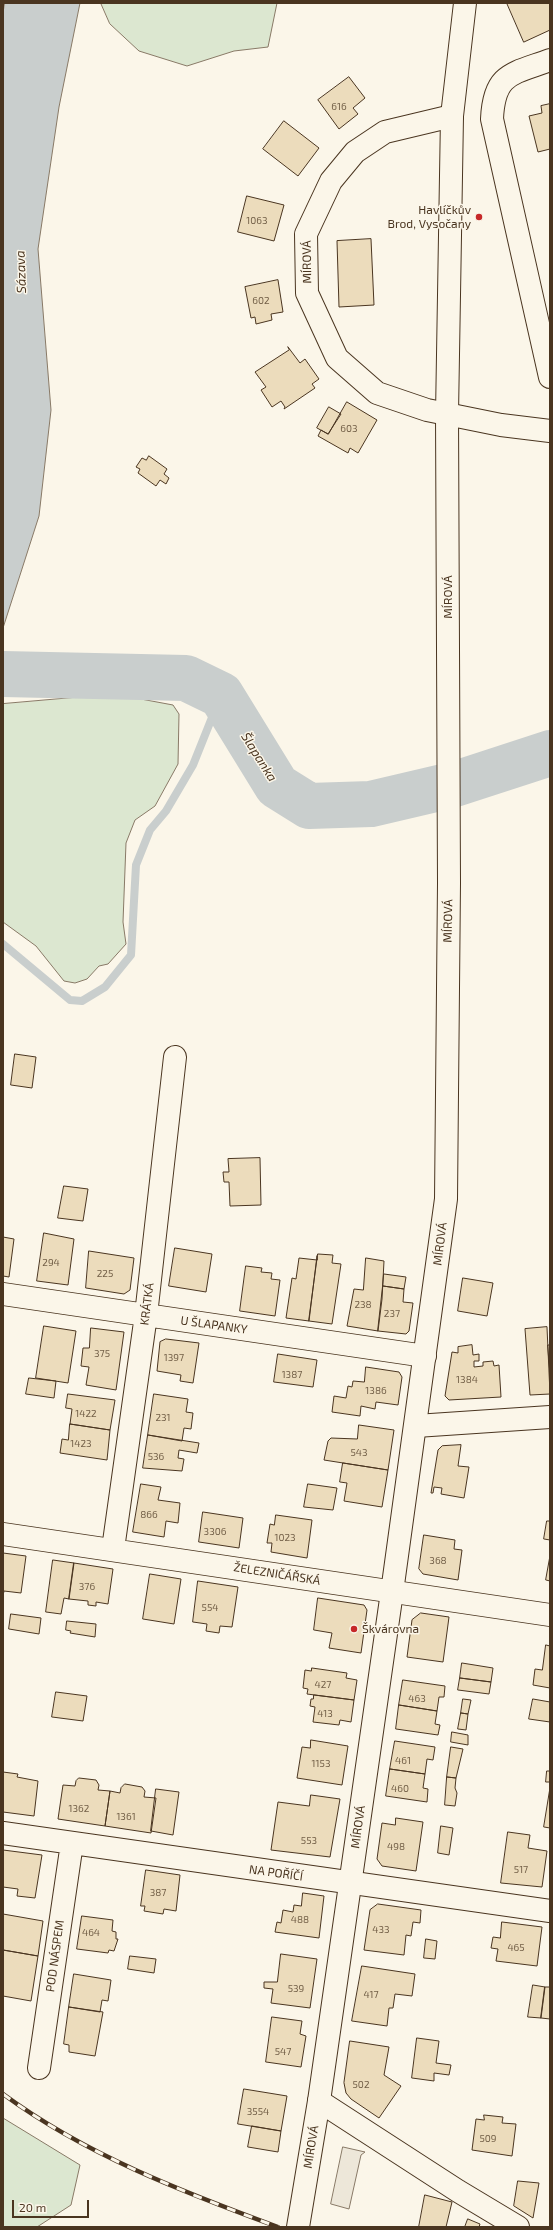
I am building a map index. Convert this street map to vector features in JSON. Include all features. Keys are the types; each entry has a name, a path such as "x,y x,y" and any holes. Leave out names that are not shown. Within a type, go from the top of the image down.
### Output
{"street":[{"name":"MÍROVÁ","path":"298,2227 319,2100 416,1426 446,1198 449,883 447,414 452,116 465,3"},
{"path":"550,60 511,74 498,87 493,102 492,119 550,377"},
{"name":"MÍROVÁ","path":"452,116 385,132 355,152 331,181 306,234 307,293 337,358 377,394 427,410 501,426 550,431"},
{"name":"KRÁTKÁ","path":"113,1549 146,1315 175,1057"},
{"name":"U ŠLAPANKY","path":"3,1294 426,1356"},
{"path":"416,1426 550,1417"},
{"name":"ŽELEZNIČÁŘSKÁ","path":"3,1534 113,1549 550,1615"},
{"name":"NA POŘÍČÍ","path":"3,1833 349,1884 550,1911"},
{"name":"POD NÁSPEM","path":"39,2068 72,1843"},
{"path":"319,2100 458,2191 518,2227"}],"green space":[{"path":"101,3 277,3 268,47 234,51 187,66 139,51 110,24"},
{"path":"114,694 173,705 179,714 178,764 155,806 135,820 126,843 123,922 126,944 108,964 99,966 87,979 75,983 64,981 36,946 3,922 3,704"},
{"path":"3,2118 80,2165 71,2205 37,2227 3,2227"}],"shaded area":[{"path":"343,2147 365,2152 361,2155 349,2209 331,2204"}],"water":[{"name":"Sázava","path":"5,3 80,3 59,107 38,249 51,410 39,516 3,628 3,13"}],"building":[{"path":"507,3 550,3 550,30 524,42"},
{"path":"349,77 365,98 353,108 358,114 339,129 318,100"},
{"path":"550,104 550,149 538,152 529,116 542,113 541,106"},
{"path":"284,121 319,148 298,176 263,149"},
{"path":"247,196 284,205 274,241 238,232"},
{"path":"371,239 374,305 339,307 337,241"},
{"path":"278,280 283,312 271,314 272,320 256,324 255,317 251,318 245,287"},
{"path":"288,347 300,363 305,359 319,379 312,384 315,388 284,409 285,407 281,401 272,407 261,390 266,387 255,372 289,350"},
{"path":"347,402 377,420 358,453 350,448 348,453 318,436 321,430 328,434"},
{"path":"329,407 341,414 328,434 317,428"},
{"path":"149,456 167,469 164,474 169,478 166,484 160,480 156,486 138,473 140,469 136,467 142,458 146,460"},
{"path":"15,1054 36,1057 32,1088 11,1085"},
{"path":"260,1158 261,1205 230,1206 229,1182 224,1182 223,1172 229,1172 228,1159"},
{"path":"64,1186 88,1189 83,1221 58,1218"},
{"path":"44,1233 74,1239 68,1285 37,1281"},
{"path":"3,1237 14,1239 9,1277 3,1276"},
{"path":"175,1248 212,1254 206,1292 169,1286"},
{"path":"89,1251 134,1258 130,1290 124,1294 86,1288"},
{"path":"318,1254 333,1255 332,1263 341,1264 332,1324 309,1321"},
{"path":"299,1258 317,1260 309,1321 286,1318 292,1278 296,1279"},
{"path":"366,1258 384,1261 382,1299 378,1331 347,1326 354,1289 363,1290"},
{"path":"246,1266 262,1268 261,1272 272,1273 271,1279 280,1280 275,1316 240,1311"},
{"path":"384,1274 406,1277 404,1289 383,1286"},
{"path":"463,1278 493,1283 487,1316 458,1311"},
{"path":"383,1286 404,1289 403,1302 413,1303 409,1331 406,1334 378,1331"},
{"path":"44,1326 76,1331 68,1383 36,1378"},
{"path":"547,1327 550,1394 530,1395 525,1329"},
{"path":"91,1328 124,1332 116,1390 86,1385 89,1367 81,1366 83,1348 89,1348"},
{"path":"166,1339 199,1343 193,1383 180,1381 181,1375 157,1371 160,1342"},
{"path":"472,1345 473,1355 479,1354 479,1361 474,1361 474,1367 483,1366 483,1362 493,1361 494,1366 499,1365 501,1397 449,1400 445,1396 452,1352 458,1353 458,1347"},
{"path":"548,1345 550,1345 550,1374"},
{"path":"278,1354 317,1360 313,1387 274,1382"},
{"path":"366,1367 399,1372 402,1377 398,1405 376,1402 375,1409 361,1406 360,1416 332,1412 334,1396 346,1398 348,1386 352,1387 353,1381 364,1382"},
{"path":"29,1378 56,1381 54,1398 26,1394"},
{"path":"68,1394 115,1400 110,1430 70,1424 72,1409 66,1408"},
{"path":"154,1394 188,1399 186,1412 193,1413 191,1429 184,1428 182,1441 148,1435"},
{"path":"70,1424 110,1430 107,1460 60,1453 62,1439 68,1440"},
{"path":"359,1425 394,1430 388,1470 324,1460 328,1441 331,1438 357,1439"},
{"path":"148,1435 199,1443 197,1453 179,1450 178,1458 184,1459 182,1471 143,1468"},
{"path":"461,1445 458,1466 469,1467 464,1498 441,1494 442,1488 434,1487 433,1493 431,1493 438,1450 442,1446"},
{"path":"343,1463 388,1470 382,1507 344,1501 347,1483 340,1482"},
{"path":"141,1484 161,1487 158,1500 180,1503 178,1523 166,1521 164,1537 133,1532"},
{"path":"308,1484 337,1488 333,1510 304,1507"},
{"path":"203,1512 243,1518 239,1548 199,1542"},
{"path":"276,1515 312,1520 307,1558 271,1552 272,1543 267,1543 270,1524 274,1525"},
{"path":"547,1521 550,1521 550,1540 544,1539"},
{"path":"424,1535 455,1540 454,1549 462,1550 458,1580 423,1574 419,1569"},
{"path":"3,1553 26,1556 21,1593 4,1591 3,1596"},
{"path":"550,1556 550,1581 546,1580"},
{"path":"53,1560 74,1563 69,1599 64,1598 61,1614 46,1612"},
{"path":"74,1563 113,1569 108,1604 96,1602 96,1606 88,1605 88,1601 69,1599"},
{"path":"150,1574 181,1579 174,1624 143,1619"},
{"path":"198,1581 238,1587 232,1627 220,1626 219,1633 206,1631 207,1624 193,1622"},
{"path":"318,1598 364,1605 367,1610 361,1653 329,1648 332,1633 314,1630"},
{"path":"421,1613 449,1617 443,1662 407,1657 412,1620"},
{"path":"11,1614 41,1618 39,1634 9,1629"},
{"path":"67,1621 96,1624 95,1637 70,1633 71,1631 66,1630"},
{"path":"546,1645 550,1646 550,1688 533,1685 535,1669 542,1670"},
{"path":"462,1663 493,1668 491,1682 460,1678"},
{"path":"312,1668 347,1673 346,1678 357,1680 354,1700 307,1694 308,1689 303,1688 305,1670 311,1671"},
{"path":"460,1678 491,1682 489,1694 458,1690"},
{"path":"403,1680 445,1686 444,1697 439,1697 437,1711 399,1705"},
{"path":"56,1692 87,1696 83,1721 52,1717"},
{"path":"314,1695 354,1700 351,1722 340,1720 339,1725 313,1722 315,1707 310,1706 311,1699 313,1699"},
{"path":"463,1699 471,1700 468,1714 461,1713"},
{"path":"533,1699 550,1702 550,1722 529,1719"},
{"path":"399,1705 437,1711 435,1724 440,1725 438,1735 396,1729"},
{"path":"461,1713 468,1714 466,1730 458,1729"},
{"path":"452,1732 468,1735 468,1745 451,1742"},
{"path":"311,1740 348,1746 342,1785 297,1778 302,1747 310,1748"},
{"path":"395,1741 435,1747 433,1760 427,1759 425,1774 390,1769"},
{"path":"451,1747 463,1749 456,1778 447,1777"},
{"path":"390,1769 425,1774 423,1788 428,1789 427,1802 386,1796"},
{"path":"547,1771 550,1771 550,1782 546,1782"},
{"path":"3,1772 18,1774 17,1777 38,1781 34,1816 3,1812"},
{"path":"447,1777 456,1778 455,1788 457,1793 455,1806 445,1805"},
{"path":"79,1778 96,1780 99,1785 98,1790 110,1791 105,1826 58,1819 63,1785 75,1786 76,1781"},
{"path":"125,1784 142,1787 145,1791 144,1797 156,1798 151,1833 105,1826 110,1791 120,1793 121,1788"},
{"path":"550,1788 550,1828 544,1827"},
{"path":"156,1789 179,1792 173,1835 151,1831"},
{"path":"311,1795 340,1799 330,1857 271,1850 278,1802 309,1806"},
{"path":"396,1818 423,1822 416,1871 382,1866 377,1859 382,1823 395,1825"},
{"path":"441,1826 453,1828 449,1855 438,1853"},
{"path":"508,1832 530,1835 528,1848 547,1851 542,1887 501,1883"},
{"path":"3,1850 42,1855 35,1898 17,1896 18,1889 3,1887"},
{"path":"146,1870 180,1875 176,1911 164,1909 163,1914 144,1911 145,1906 141,1906"},
{"path":"303,1893 324,1896 319,1938 275,1932 277,1922 281,1923 283,1910 293,1912 294,1905 301,1906"},
{"path":"378,1904 421,1910 420,1923 413,1922 411,1936 406,1935 404,1955 364,1950 370,1910"},
{"path":"3,1914 43,1921 38,1956 3,1950"},
{"path":"82,1916 113,1920 112,1931 116,1932 116,1939 118,1939 114,1951 109,1950 108,1953 77,1949"},
{"path":"502,1922 542,1927 537,1966 496,1961 498,1949 491,1948 493,1937 500,1938"},
{"path":"426,1939 437,1941 435,1959 424,1958"},
{"path":"3,1950 38,1956 31,2001 3,1996"},
{"path":"281,1954 317,1959 310,2008 271,2003 273,1989 264,1988 264,1982 277,1982"},
{"path":"130,1956 156,1959 154,1973 128,1969"},
{"path":"362,1966 415,1974 412,1996 395,1994 393,2008 389,2008 387,2026 352,2021"},
{"path":"74,1974 111,1980 108,2001 102,2000 100,2012 69,2007"},
{"path":"533,1985 545,1987 541,2018 528,2017"},
{"path":"545,1987 550,1987 550,2019 541,2018"},
{"path":"69,2007 103,2012 95,2056 69,2052 69,2045 64,2044"},
{"path":"272,2017 302,2021 300,2034 306,2036 301,2067 266,2062"},
{"path":"417,2038 439,2041 436,2063 451,2065 449,2075 434,2073 434,2081 412,2078"},
{"path":"350,2041 389,2047 384,2075 401,2086 379,2118 351,2099 346,2093 344,2083"},
{"path":"244,2089 287,2096 281,2131 238,2124"},
{"path":"484,2115 503,2117 502,2123 516,2124 512,2156 472,2150 476,2119 484,2120"},
{"path":"252,2126 281,2131 278,2152 248,2147"},
{"path":"518,2181 539,2183 533,2218 514,2206"},
{"path":"425,2195 452,2202 446,2227 419,2227"},
{"path":"468,2219 480,2224 479,2227 465,2227"}],"waterway":[{"name":"Šlapanka","path":"3,674 186,678 221,695 277,786 309,806 371,804 452,785 550,753"},
{"path":"3,944 70,1000 82,1001 105,987 131,955 136,865 150,830 166,811 193,765 221,695"}],"railway":[{"path":"3,2094 35,2116 101,2154 171,2186 278,2227"}],"place":[{"name":"Havlíčkův Brod, Vysočany","path":"479,217"},
{"name":"Škvárovna","path":"354,1629"}]}
